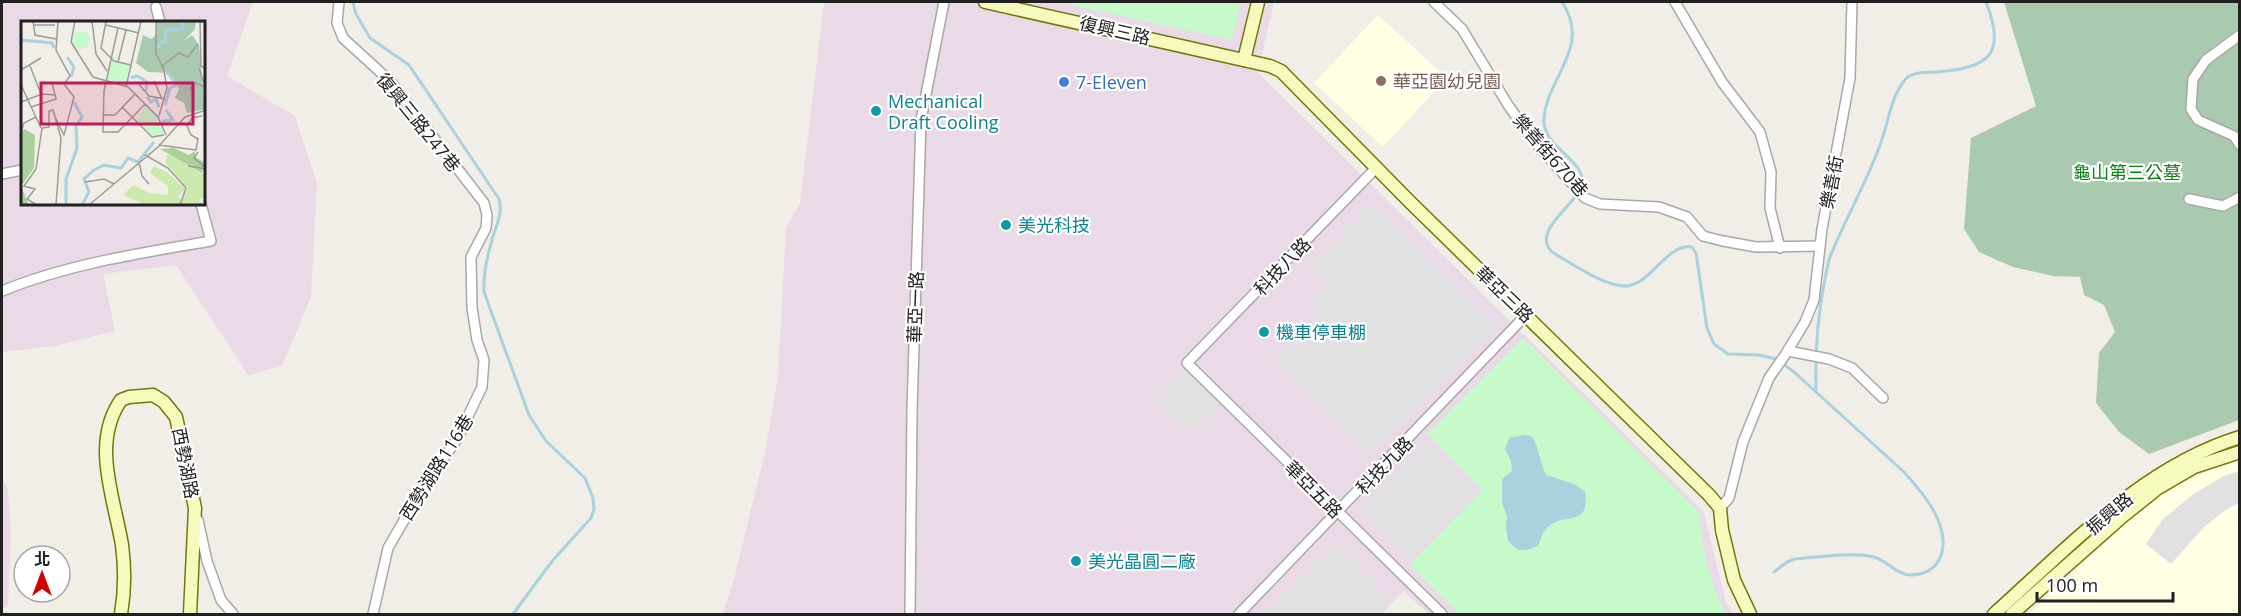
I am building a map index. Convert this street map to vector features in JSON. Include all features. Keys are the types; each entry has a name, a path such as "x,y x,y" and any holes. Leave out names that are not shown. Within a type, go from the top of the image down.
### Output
{"street":[{"name":"復興三路247巷","path":"339,2 337,23 343,38 390,81 484,203 488,215"},
{"name":"華亞一路","path":"910,615 912,410 921,120 944,2"},
{"name":"復興三路","path":"985,2 1244,60"},
{"path":"1244,60 1258,2"},
{"name":"樂善街670巷","path":"1434,2 1462,29 1508,105 1532,139 1585,198 1600,204 1659,207 1687,217 1703,236 1756,247 1820,246"},
{"path":"1675,2 1722,82 1760,132 1771,172 1770,208 1780,248"},
{"name":"樂善街","path":"1720,508 1729,498 1743,442 1769,378 1805,322 1814,300 1820,246 1850,78 1852,2"},
{"path":"156,8 160,21"},
{"path":"2240,35 2206,60 2193,79 2191,110 2198,120 2234,136 2240,145"},
{"name":"華亞三路","path":"1244,60 1281,71 1720,508"},
{"name":"科技八路","path":"1187,363 1376,168"},
{"path":"2,174 21,170"},
{"path":"2189,199 2223,206 2240,197"},
{"path":"2,291 69,270 211,241 202,206"},
{"name":"西勢湖路116巷","path":"373,615 388,548 418,496 458,439 482,387 484,360 477,340 472,308 471,257 486,228 488,215"},
{"name":"科技九路","path":"1239,615 1527,314"},
{"path":"1787,353 1829,358 1852,368 1883,399"},
{"name":"華亞五路","path":"1187,363 1442,615"},
{"name":"西勢湖路","path":"121,615 125,574 122,543 111,499 106,456 108,428 121,400 129,396 153,395 164,402 176,417 195,508 190,615"},
{"name":"振興路","path":"1994,615 2142,485 2174,465 2212,446 2240,437"},
{"name":"振興路","path":"2012,615 2123,516 2158,488 2194,466 2240,452"},
{"path":"195,508 207,561 221,600 233,615"},
{"path":"1720,508 1722,530 1734,580 1749,615"}],"shaded area":[{"path":"2,2 253,2 227,76 295,116 317,182 311,297 282,366 248,375 176,265 103,274 115,331 54,346 2,352"},
{"path":"824,2 1274,2 1258,73 1704,512 1726,603 1733,614 1429,614 1404,591 1381,614 723,614 735,575 765,452 778,377 786,227 800,204"},
{"name":"華亞園幼兒園","path":"1378,15 1447,78 1383,147 1314,83"},
{"path":"1372,204 1497,327 1371,454 1274,360 1323,311 1313,300 1328,285 1310,267"},
{"path":"1189,372 1220,403 1197,427 1182,427 1157,401 1184,373"},
{"path":"1428,442 1477,491 1409,559 1360,510"},
{"path":"2239,461 2239,614 2029,614 2159,494 2212,469"},
{"path":"2239,471 2239,503 2224,511 2203,528 2171,564 2146,544 2163,519 2192,495 2224,476"},
{"path":"2,478 8,489 11,536 8,606 2,609"},
{"path":"1336,543 1392,601 1379,614 1266,614"}],"green space":[{"path":"1056,2 1241,2 1232,40"},
{"name":"龜山第三公墓","path":"2004,2 2239,2 2239,420 2149,454 2119,432 2096,403 2099,353 2115,332 2104,305 2084,295 2080,277 2053,276 2013,267 1979,252 1964,229 1971,138 2036,106"},
{"path":"1523,338 1699,512 1711,578 1727,614 1459,614 1409,565 1482,490 1427,434"}],"water":[{"path":"1532,436 1546,475 1574,484 1585,491 1586,503 1580,515 1555,522 1548,527 1537,546 1527,550 1518,550 1508,541 1507,516 1502,503 1502,479 1512,471 1511,460 1505,450 1509,438"}],"waterway":[{"path":"353,2 356,14 370,38 409,65 499,199 500,215 487,259 484,292 529,415 546,441 585,478 593,498 594,509 591,518 553,560 513,614"},
{"path":"1562,2 1570,18 1571,47 1547,103 1544,118 1545,129 1557,147 1573,162 1582,178 1577,195 1550,227 1547,244 1552,252 1597,278 1624,286 1642,280 1674,251 1683,247 1692,247 1696,253 1707,328 1714,344 1728,354 1758,355 1777,359 1794,372 1904,472 1920,490 1940,525 1942,552 1935,565 1921,574 1906,574 1874,557 1856,555 1795,559 1774,572"},
{"path":"1816,392 1818,324 1829,260 1883,137 1895,96 1910,76 1970,67 1989,55 1995,34 1986,2"}],"place":[{"name":"華亞園幼兒園","path":"1381,81"},
{"name":"7-Eleven","path":"1064,82"},
{"name":"Mechanical Draft Cooling","path":"876,111"},
{"name":"美光科技","path":"1006,225"},
{"name":"機車停車棚","path":"1264,332"},
{"name":"美光晶圓二廠","path":"1076,561"}]}
